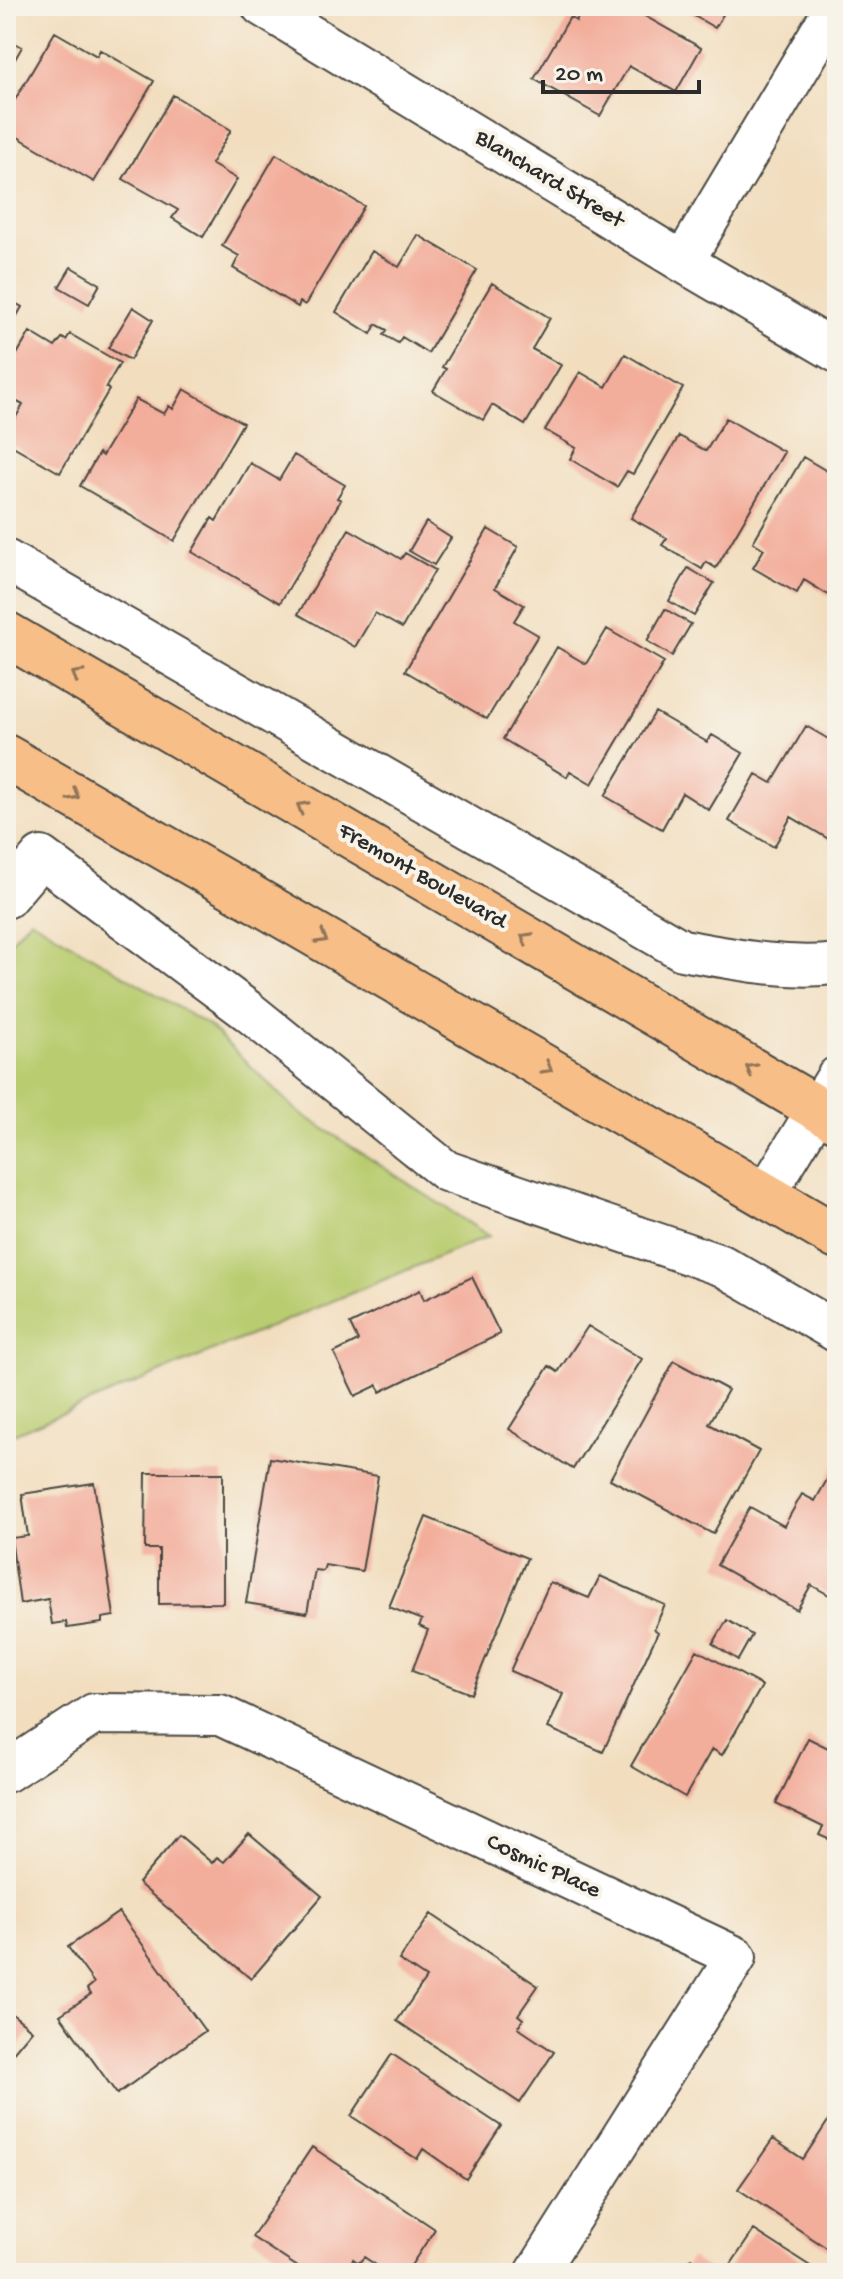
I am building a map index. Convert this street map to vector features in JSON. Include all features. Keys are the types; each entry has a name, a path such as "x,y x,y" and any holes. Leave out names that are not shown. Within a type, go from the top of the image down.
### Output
{"main road":[{"name":"Fremont Boulevard","path":"6,634 831,1102"},
{"path":"6,757 837,1237"}],"street":[{"name":"Blanchard Street","path":"262,6 837,352"},
{"path":"683,262 836,6"},
{"path":"6,560 682,950 755,963 837,964"},
{"path":"6,898 41,857 248,1011 446,1171 723,1266 837,1332"},
{"path":"766,1194 831,1102"},
{"name":"Cosmic Place","path":"6,1772 94,1714 220,1715 736,1957 536,2273"}],"green space":[{"path":"30,919 209,1026 297,1111 489,1236 6,1437 6,947"}],"building":[{"path":"584,6 627,6 701,48 676,92 629,66 600,116 534,79 570,17 576,21"},
{"path":"677,6 728,6 715,28"},
{"path":"55,32 97,56 100,50 154,81 94,182 6,130 6,115"},
{"path":"6,38 22,47 6,75"},
{"path":"173,95 231,130 211,164 237,179 203,237 172,218 178,210 123,179"},
{"path":"276,154 364,206 305,305 300,302 298,307 233,268 239,256 222,246"},
{"path":"418,235 477,270 428,353 402,337 398,343 384,335 387,330 376,324 371,334 336,312 372,251 399,267"},
{"path":"71,267 100,284 89,304 59,287"},
{"path":"492,283 550,318 532,349 561,365 525,425 492,405 483,420 433,391 446,369 442,367"},
{"path":"6,298 22,307 6,335"},
{"path":"133,307 153,320 130,360 108,348"},
{"path":"30,332 55,347 70,334 120,363 106,387 109,390 60,473 6,442 6,434 23,405 6,396 6,373"},
{"path":"625,354 683,388 633,474 627,471 617,487 570,459 576,448 545,430 580,372 606,387"},
{"path":"184,389 243,423 174,541 80,486 136,399 164,414 169,406 173,409"},
{"path":"726,418 784,452 716,568 706,562 702,569 662,545 667,538 631,518 679,436 706,451"},
{"path":"294,455 345,485 337,498 341,500 280,603 192,552 212,518 216,521 250,463 279,480"},
{"path":"803,457 837,477 837,591 833,598 804,580 797,593 753,568 764,549 753,542"},
{"path":"426,522 451,538 434,565 409,551"},
{"path":"349,529 401,559 405,553 435,570 402,628 375,613 355,647 298,614"},
{"path":"488,529 518,547 495,588 524,605 514,621 538,635 487,719 405,671"},
{"path":"688,568 714,583 694,616 669,601"},
{"path":"665,609 691,624 672,656 647,641"},
{"path":"607,629 664,662 592,784 570,771 567,777 503,739 557,647 586,664"},
{"path":"655,712 707,742 712,735 743,753 709,810 682,793 662,829 605,796"},
{"path":"806,726 837,744 837,844 791,817 774,847 729,821 756,774 772,783"},
{"path":"472,1277 500,1334 380,1392 378,1385 355,1396 334,1353 358,1341 350,1324 420,1290 424,1300"},
{"path":"588,1326 642,1359 573,1469 509,1429 549,1366 558,1372"},
{"path":"674,1361 728,1390 709,1424 759,1451 713,1534 610,1479"},
{"path":"270,1458 378,1476 362,1571 325,1565 323,1571 315,1570 307,1613 246,1603"},
{"path":"837,1462 837,1580 829,1595 811,1585 797,1610 717,1565 750,1507 784,1526 802,1494 815,1501"},
{"path":"146,1473 223,1473 223,1603 159,1604 159,1549 145,1549"},
{"path":"94,1483 114,1616 102,1618 102,1623 67,1628 66,1622 52,1624 48,1599 20,1604 11,1538 28,1536 22,1494"},
{"path":"426,1517 527,1558 471,1694 412,1671 428,1630 419,1626 422,1620 389,1607"},
{"path":"600,1576 665,1605 654,1629 658,1632 603,1752 548,1728 563,1694 510,1671 550,1582 589,1598"},
{"path":"727,1620 752,1635 738,1660 713,1644"},
{"path":"697,1650 762,1686 722,1755 712,1749 685,1797 631,1766"},
{"path":"808,1738 832,1750 837,1740 837,1843 819,1835 823,1827 776,1804"},
{"path":"249,1834 322,1896 251,1979 138,1883 179,1835 212,1863 217,1857 224,1862"},
{"path":"119,1912 205,2031 117,2094 60,2015 91,1994 87,1989 94,1983 68,1947"},
{"path":"431,1914 538,1986 518,2015 523,2019 518,2028 554,2052 520,2103 397,2021 426,1978 399,1960"},
{"path":"6,2009 32,2030 6,2061"},
{"path":"392,2054 501,2126 466,2179 423,2149 417,2159 351,2116"},
{"path":"834,2112 837,2113 837,2255 738,2189 773,2139 803,2159"},
{"path":"312,2147 435,2229 406,2273 388,2273 364,2257 359,2263 353,2259 344,2273 307,2273 252,2237"},
{"path":"754,2230 821,2273 725,2273"},
{"path":"691,2258 715,2273 681,2273"}]}
